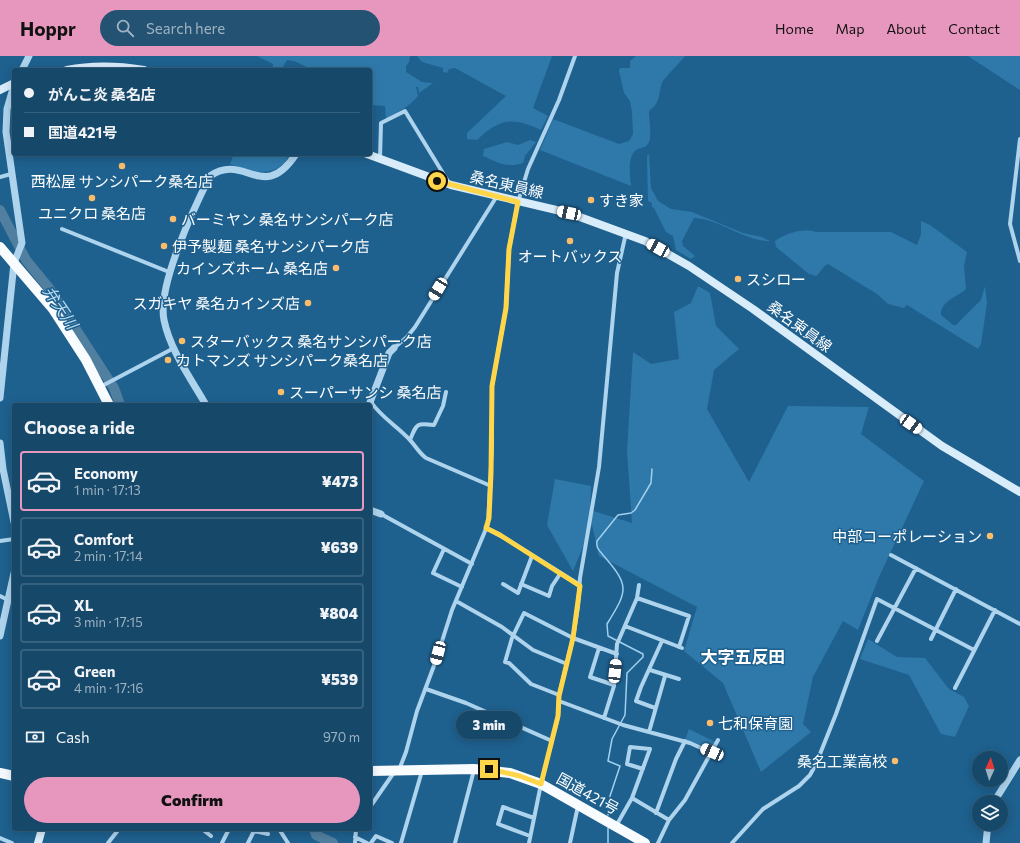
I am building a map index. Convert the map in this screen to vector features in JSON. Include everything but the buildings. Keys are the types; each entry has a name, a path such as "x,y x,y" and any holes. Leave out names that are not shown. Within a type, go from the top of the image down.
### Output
{"highway":[{"path":"0,247 16,259 53,309 102,386 108,403"},
{"name":"国道421号","path":"372,771 474,769 510,773 541,784 645,843"}],"main road":[{"path":"93,68 119,68"},
{"path":"0,90 12,85"},
{"name":"桑名東員線","path":"372,156 451,185 569,213 626,232 645,241 689,266 753,309 942,446 1020,492"},
{"path":"0,773 12,776"},
{"path":"38,843 41,831"}],"street":[{"path":"23,68 29,56"},
{"path":"372,804 398,770 406,752 417,711 456,601 489,518 491,486 492,386 506,308 509,249 518,202 528,170 559,100 575,56"},
{"path":"0,398 16,259 22,243 6,132 7,109 12,90"},
{"path":"380,159 381,123 405,110 451,185"},
{"path":"1020,139 1010,224 1020,261"},
{"path":"205,403 174,348 164,320 162,308 169,272 210,176 217,171 230,168 261,176 277,175 286,168 295,156"},
{"path":"0,177 11,174"},
{"path":"370,403 389,354 415,327 497,196"},
{"path":"62,229 169,272"},
{"path":"529,843 541,784 552,741 559,696 573,638 599,467 617,273 626,232"},
{"path":"102,386 174,348"},
{"path":"410,440 416,425 419,423 434,425 443,406 446,392"},
{"path":"372,405 410,440 418,452 426,458 491,486"},
{"path":"0,443 3,470 12,513"},
{"path":"372,511 381,514 472,564"},
{"path":"486,528 492,530 580,586"},
{"path":"0,541 12,538"},
{"path":"444,549 433,573 462,587"},
{"path":"891,555 1020,624"},
{"path":"503,584 518,593 532,556"},
{"path":"877,641 916,568"},
{"path":"521,584 549,596 552,586 560,574"},
{"path":"0,636 12,582"},
{"path":"604,718 614,685 617,644 637,598 639,585"},
{"path":"931,639 956,589"},
{"path":"0,596 8,600"},
{"path":"625,626 680,648 689,616 637,598"},
{"path":"732,843 762,809 799,786 810,775 834,720 877,599 974,650"},
{"path":"456,601 502,627 533,650 567,664"},
{"path":"956,688 995,610"},
{"path":"559,696 531,684 509,663 505,662 514,635 524,613 573,638 617,654"},
{"path":"655,708 636,702 641,687 662,641"},
{"path":"600,648 590,677 614,685"},
{"path":"650,670 679,679"},
{"path":"649,732 655,708 666,676"},
{"path":"426,689 466,703 552,741"},
{"path":"559,701 618,724 685,741 712,752"},
{"path":"658,843 669,820 685,800 718,740"},
{"path":"656,813 676,759 685,741"},
{"path":"616,826 632,798 643,769 650,749 630,747 627,764 643,769"},
{"path":"998,795 1020,760"},
{"path":"455,843 474,769"},
{"path":"400,843 422,770"},
{"path":"632,798 669,820"},
{"path":"570,843 578,804"},
{"path":"530,836 498,824 503,807 534,818"},
{"path":"108,843 117,831"},
{"path":"205,831 211,836"},
{"path":"222,843 228,831"},
{"path":"248,843 254,831"},
{"path":"258,831 268,834"},
{"path":"280,831 288,843"},
{"path":"355,843 356,831"},
{"path":"986,843 987,831"},
{"path":"371,843 376,836 392,843"},
{"path":"355,837 367,843"},
{"path":"0,838 12,843"}],"shaded area":[{"path":"257,56 410,56 409,62 406,66 406,72 422,82 433,83 419,93 418,87 416,87 418,96 415,100 386,119 385,106 372,105 372,68 309,68 294,61 287,60 282,68 273,68 273,64"},
{"path":"417,56 552,56 533,108 548,116 541,130 522,123 507,122 493,127 477,140 467,139 467,133 506,96 455,68 449,69 447,73 443,72 443,68 422,62"},
{"path":"636,56 685,56 663,81 656,105 649,111 650,140 647,145 636,150 631,157 631,186 540,150 553,119 619,144 629,141 633,134 632,112 630,101 624,93 619,71 620,68 630,68 630,61"},
{"path":"968,56 1020,56 1020,90"},
{"path":"530,140 536,142 525,156 523,163 507,165 498,163 483,156 484,149 507,142 518,145"},
{"path":"649,154 651,188 658,201 671,209 692,212 743,233 762,237 770,241 750,238 713,222 694,218 682,241 683,246 695,256 691,259 676,250 673,236 666,232 654,208 652,207 652,203 648,201 647,156"},
{"path":"233,156 289,156 285,162 278,168 264,172 230,164"},
{"path":"921,221 930,225 967,252 964,266 966,289 943,306 941,315 953,325 956,325 981,300 985,286 987,303 981,344 978,349 907,305 904,308 888,304 877,294 828,264 816,276 809,274 776,247 775,241 789,234 800,231 891,232 917,245 921,234"},
{"path":"698,286 710,293 716,326 739,349 714,370 707,409 749,482 788,406 869,407 861,434 924,481 879,577 858,630 843,621 813,677 803,724 811,732 761,772 723,683 684,651 697,607 599,556 592,525 573,571 547,525 555,479 591,486 590,510 632,523 627,451 633,352 651,364 679,359 674,312 691,303"},
{"path":"868,639 897,657 925,658 949,689 964,697 969,706 955,737 941,734 909,675 860,659"},
{"path":"689,729 715,742 711,751 685,740"}],"waterway":[{"name":"弁天川","path":"0,210 26,260 49,288 114,388 119,403"},
{"path":"608,815 610,796 620,766 608,761 612,739 625,715 627,673 643,657 643,654 608,636 607,624 619,603 623,588 622,581 618,574 598,549 597,541 618,515 631,513 635,510 651,483 652,469"},
{"path":"608,828 608,843"},
{"name":"弁天川","path":"315,831 316,835 333,843"}],"place":[{"name":"西松屋 サンシパーク桑名店","path":"122,166"},
{"name":"ユニクロ 桑名店","path":"92,198"},
{"name":"すき家","path":"591,200"},
{"name":"バーミヤン 桑名サンシパーク店","path":"173,219"},
{"name":"オートバックス","path":"570,241"},
{"name":"伊予製麺 桑名サンシパーク店","path":"164,246"},
{"name":"カインズホーム 桑名店","path":"336,268"},
{"name":"スシロー","path":"738,279"},
{"name":"スガキヤ 桑名カインズ店","path":"308,303"},
{"name":"スターバックス 桑名サンシパーク店","path":"182,341"},
{"name":"カトマンズ サンシパーク桑名店","path":"168,360"},
{"name":"スーパーサンシ 桑名店","path":"281,392"},
{"name":"中部コーポレーション","path":"990,536"},
{"name":"七和保育園","path":"710,723"},
{"name":"桑名工業高校","path":"895,761"}],"district":[{"name":"大字五反田","path":"743,656"}],"route":[{"path":"437,181 518,202 509,249 506,308 492,386 491,473 489,518 486,528 492,530 565,578 580,586 573,638 559,696 558,716 541,784 520,776 489,769"}]}
